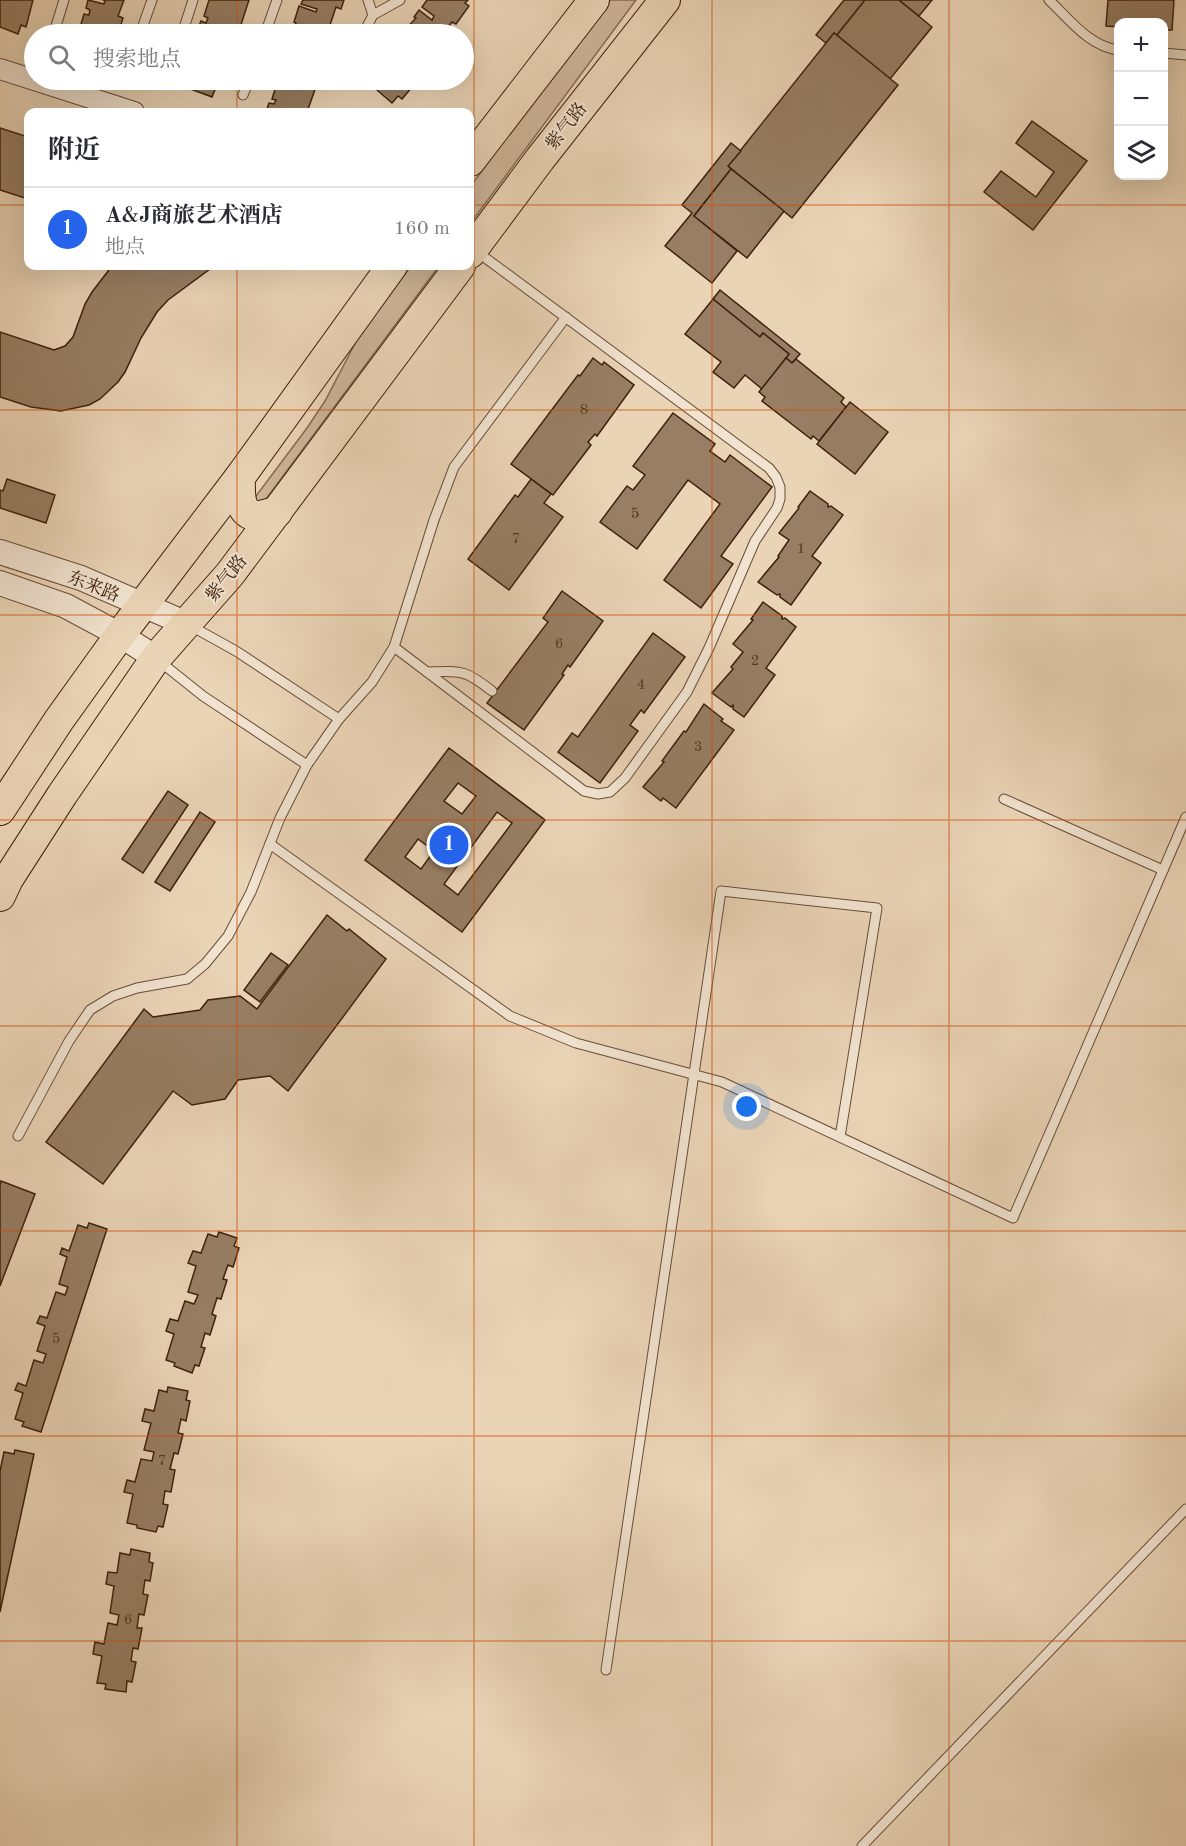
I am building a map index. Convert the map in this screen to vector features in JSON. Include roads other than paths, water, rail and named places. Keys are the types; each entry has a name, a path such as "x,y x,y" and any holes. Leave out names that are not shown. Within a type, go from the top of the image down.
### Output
{"main road":[{"path":"474,156 594,0"},
{"name":"紫气路","path":"474,248 540,159 665,0"},
{"path":"0,810 59,720 120,635 240,477 389,270"},
{"name":"紫气路","path":"0,896 8,879 62,795 156,658 230,574 458,270"},
{"path":"240,477 240,501 247,512 257,516 277,512"},
{"path":"26,770 41,767 51,769 60,779 62,795"}],"street":[{"path":"0,69 24,77"},
{"path":"65,90 122,108"},
{"name":"东来路","path":"0,552 81,578 187,624"},
{"name":"东来路","path":"0,583 66,606 120,635 156,658"}],"lane":[{"path":"57,24 64,0"},
{"path":"144,24 152,0"},
{"path":"185,24 193,0"},
{"path":"269,24 277,0"},
{"path":"368,0 373,15"},
{"path":"368,24 373,15 400,0"},
{"path":"1049,0 1088,38 1106,48 1114,49"},
{"path":"1168,53 1186,55"},
{"path":"243,96 245,90"},
{"path":"394,647 584,791 598,794 610,792 625,778 687,692 709,648 755,541 777,508 780,499 780,487 769,468 566,317 474,260"},
{"path":"18,1136 69,1041 90,1010 113,996 137,988 187,979 205,964 228,936 251,892 280,818 307,765 339,719 372,682 394,647 434,519 454,466 566,317"},
{"path":"187,624 236,651 339,719"},
{"path":"156,658 203,696 307,765"},
{"path":"427,672 457,671 472,676 492,691"},
{"path":"1004,799 1163,870"},
{"path":"270,844 510,1016 576,1043 722,1082 1013,1218 1186,817"},
{"path":"606,1670 721,891 877,908 840,1137"},
{"path":"862,1846 1186,1509"}],"place":[{"name":"A&J商旅艺术酒店","path":"449,845"}]}
